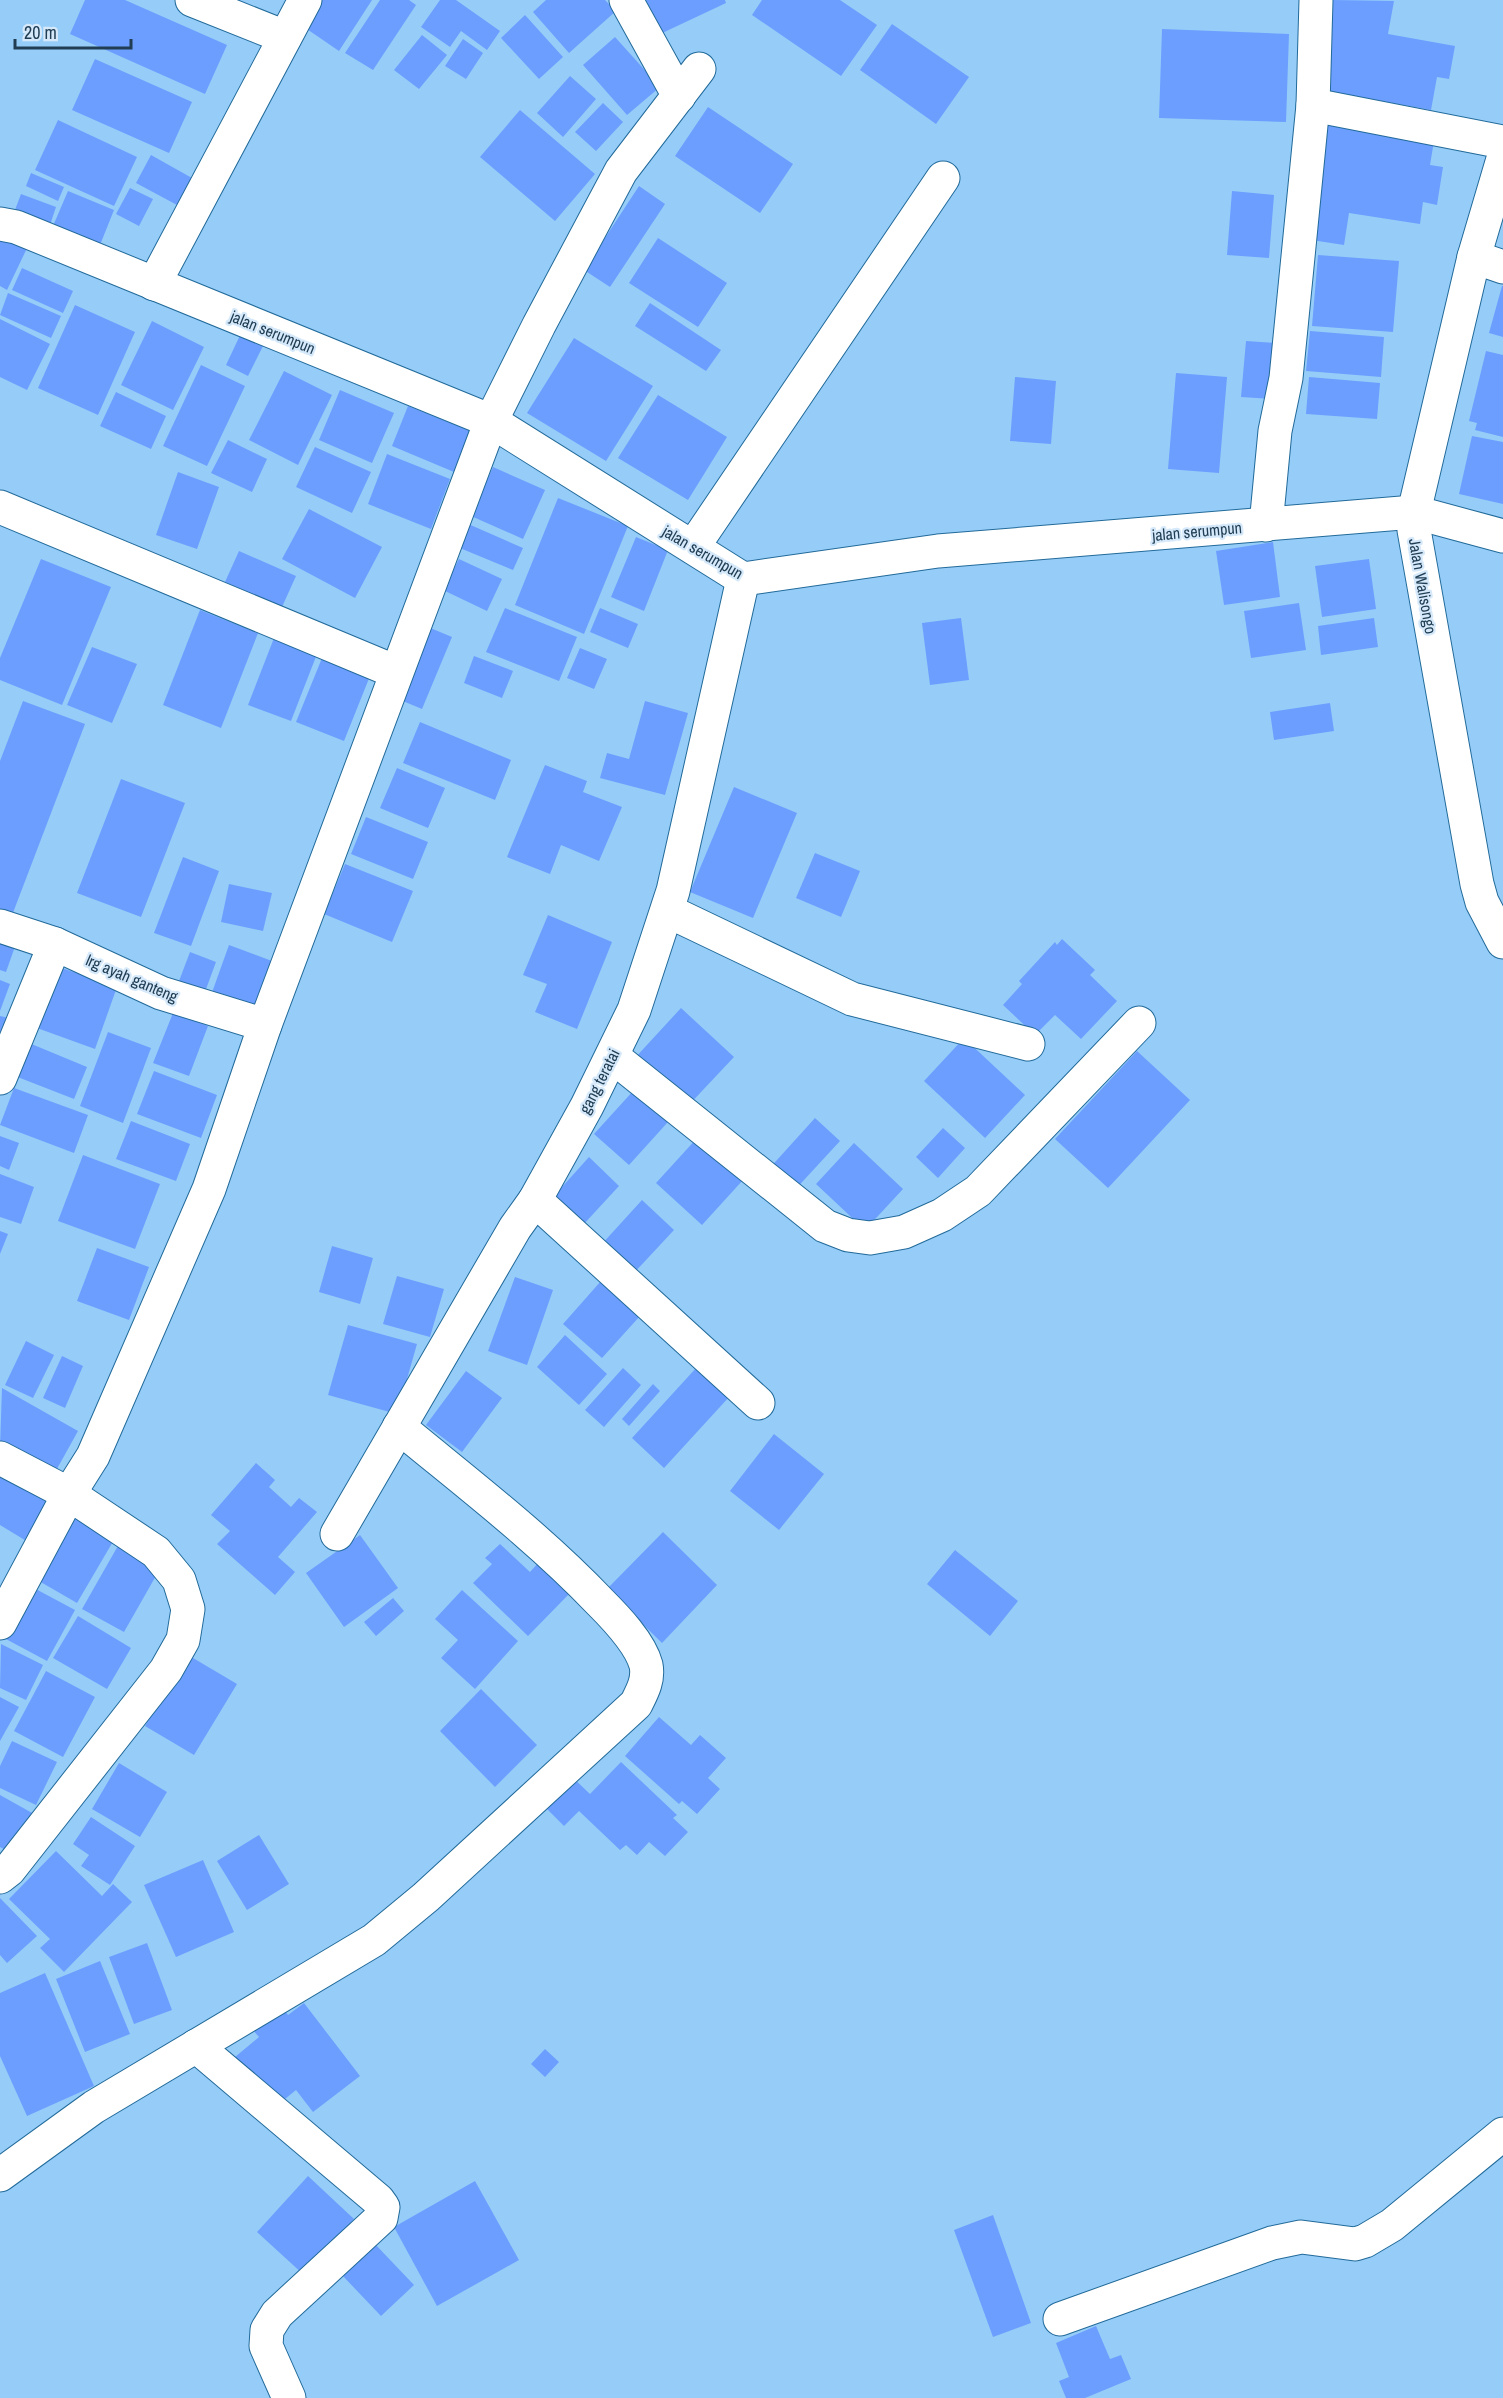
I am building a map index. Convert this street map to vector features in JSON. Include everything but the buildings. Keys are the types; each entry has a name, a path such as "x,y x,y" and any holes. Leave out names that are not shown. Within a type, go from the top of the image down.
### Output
{"street":[{"path":"192,0 285,37"},
{"path":"154,284 305,0"},
{"path":"626,0 679,96"},
{"path":"1266,525 1275,431 1286,378 1313,105 1316,0"},
{"path":"0,1623 69,1494 93,1456 209,1190 265,1025 491,421 539,324 621,171 699,69"},
{"path":"1313,105 1503,142"},
{"name":"Jalan Walisongo","path":"1503,159 1488,262 1414,512 1415,544 1477,884 1482,902 1503,942"},
{"path":"693,547 943,178"},
{"name":"jalan serumpun","path":"0,224 16,227 491,421 743,579 938,551 1414,512"},
{"path":"0,507 396,672"},
{"path":"1414,512 1503,536"},
{"name":"gang teratai","path":"337,1534 515,1228 535,1200 587,1106 634,1010 668,911 743,579"},
{"path":"668,911 852,999 1028,1044"},
{"name":"lrg ayah ganteng","path":"0,926 56,944 161,993 265,1025"},
{"path":"0,1078 56,944"},
{"path":"612,1056 825,1226 848,1235 870,1239 904,1232 942,1215 978,1191 1139,1023"},
{"path":"535,1200 758,1403"},
{"path":"0,2175 94,2107 374,1940 426,1897 636,1704 646,1684 646,1665 632,1639 611,1614 565,1565 399,1427"},
{"path":"0,1458 69,1494 156,1552 179,1580 188,1609 183,1640 166,1670 9,1870 0,1877"},
{"path":"196,2046 378,2200 383,2208 381,2218 277,2314 267,2330 266,2346 289,2398"},
{"path":"1060,2319 1272,2243 1301,2237 1355,2244 1365,2241 1392,2225 1503,2134"}]}
